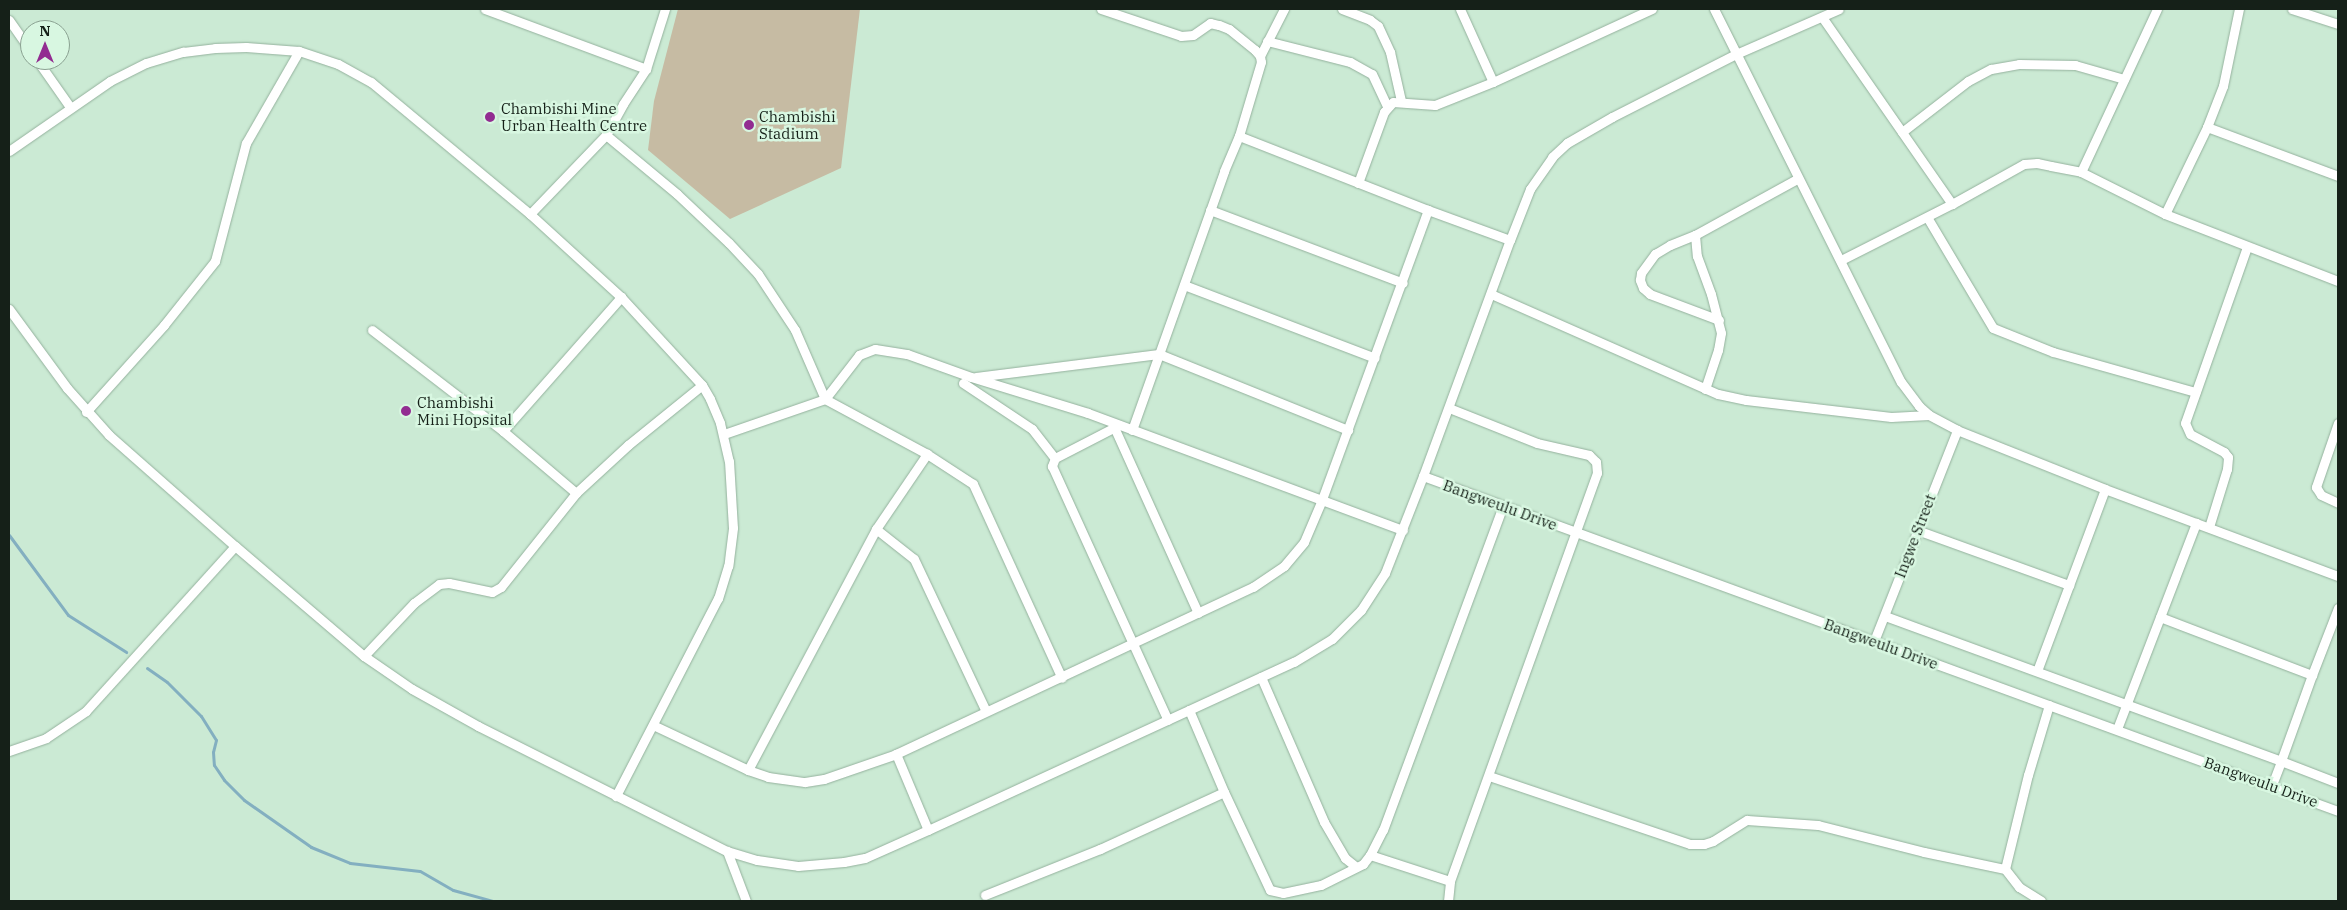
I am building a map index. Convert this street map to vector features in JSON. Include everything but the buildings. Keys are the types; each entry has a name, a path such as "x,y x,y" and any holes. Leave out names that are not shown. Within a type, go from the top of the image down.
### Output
{"street":[{"path":"486,9 646,69"},
{"path":"530,214 606,135 623,104 646,69 665,9"},
{"path":"1101,9 1181,36 1193,35 1210,24 1219,25 1229,29 1260,56"},
{"path":"1132,430 1224,170 1239,136 1261,62 1260,56 1284,9"},
{"path":"1342,9 1370,20 1378,26 1390,52 1401,102"},
{"path":"1460,9 1494,82"},
{"path":"1358,183 1387,106 1393,102 1435,105 1494,82 1652,9"},
{"path":"1714,9 1797,179 1841,260 1901,382 1919,406 1929,415 1957,430 2105,489 2338,576"},
{"path":"9,309 46,362 86,412 109,435 364,656 441,707 727,851 771,862 818,865 865,858 1314,652 1347,626 1373,593 1385,572 1403,530 1510,240 1530,189 1540,172 1567,143 1612,117 1736,54 1839,9"},
{"path":"2081,172 2157,9"},
{"path":"2165,214 2207,127 2225,81 2239,9"},
{"path":"2292,9 2338,24"},
{"path":"1822,17 1952,204"},
{"path":"9,20 20,36"},
{"path":"1267,41 1350,62 1372,74 1387,106"},
{"path":"9,151 70,107 128,71 146,63 183,52 246,47 299,51 338,64 371,82 530,214 621,297 702,385 716,411 724,434 733,503 728,566 718,598 616,796"},
{"path":"86,412 164,325 215,261 246,143 299,51"},
{"path":"1902,132 1968,81 1991,69 2019,64 2075,65 2124,79"},
{"path":"44,70 70,107"},
{"path":"2207,127 2338,176"},
{"path":"606,135 677,194 729,243 758,274 795,330 825,399 927,454 973,484 1062,678"},
{"path":"1239,136 1510,240"},
{"path":"1841,260 1952,204 2024,164 2036,163 2081,172 2165,214 2247,247 2338,280"},
{"path":"1719,320 1650,294 1643,288 1640,280 1641,273 1655,254 1695,235 1797,179"},
{"path":"1210,210 1403,283"},
{"path":"653,725 748,770 787,781 805,782 844,773 896,754 1253,587 1284,566 1304,542 1375,358 1428,210"},
{"path":"1927,217 1993,328 2053,352 2195,392"},
{"path":"1695,235 1697,256 1719,320 1720,342 1705,389"},
{"path":"2209,528 2227,469 2228,457 2187,430 2186,417 2247,247"},
{"path":"1184,285 1375,358"},
{"path":"1491,294 1705,389 1746,400 1891,417 1929,415"},
{"path":"503,432 621,297"},
{"path":"372,330 503,432 576,493"},
{"path":"724,434 825,399 859,355 875,349 907,354 967,380 1132,430 1321,502 1403,530"},
{"path":"967,380 1159,354 1348,430"},
{"path":"967,380 1032,429 1055,458"},
{"path":"364,656 414,603 439,584 449,583 492,592 502,587 576,493 628,445 702,385"},
{"path":"1448,901 1450,881 1489,776 1574,532 1597,473 1596,462 1589,455 1537,443 1449,408"},
{"path":"2338,423 2316,487 2321,495 2338,503"},
{"path":"1116,426 1055,458 1052,466 1132,645 1168,720"},
{"path":"1116,426 1198,613"},
{"name":"Ingwe Street","path":"1874,641 1957,430"},
{"path":"748,770 876,529 927,454"},
{"name":"Bangweulu Drive","path":"1423,476 2272,785 2338,811"},
{"path":"2037,671 2105,489"},
{"path":"1189,710 1224,792 1270,890 1283,894 1321,885 1363,864 1383,830 1503,506"},
{"path":"2117,729 2196,523"},
{"path":"876,529 914,559 986,712"},
{"path":"1917,530 2070,585"},
{"path":"9,751 46,738 86,712 235,546"},
{"path":"2272,785 2338,608"},
{"name":"Bangweulu Drive","path":"1885,616 2338,783"},
{"path":"2160,617 2312,675"},
{"path":"1261,677 1324,822 1345,858 1356,867"},
{"path":"2006,868 2028,775 2049,705"},
{"path":"896,754 928,830"},
{"path":"1489,776 1690,844 1704,844 1713,841 1747,820 1801,822 2006,868 2019,887 2040,901"},
{"path":"985,896 1100,849 1224,792"},
{"path":"727,851 746,901"},
{"path":"1370,855 1450,881"}],"shaded area":[{"name":"Chambishi Stadium","path":"678,9 860,9 841,168 730,219 648,150 654,101"}],"waterway":[{"path":"9,535 68,615 126,652"},
{"path":"147,668 167,682 201,716 216,740 213,752 214,765 224,780 244,800 311,847 350,863 420,871 453,890 493,901"}],"place":[{"name":"Chambishi Mine Urban Health Centre","path":"490,117"},
{"name":"Chambishi Stadium","path":"749,125"},
{"name":"Chambishi Mini Hopsital","path":"406,411"}]}
